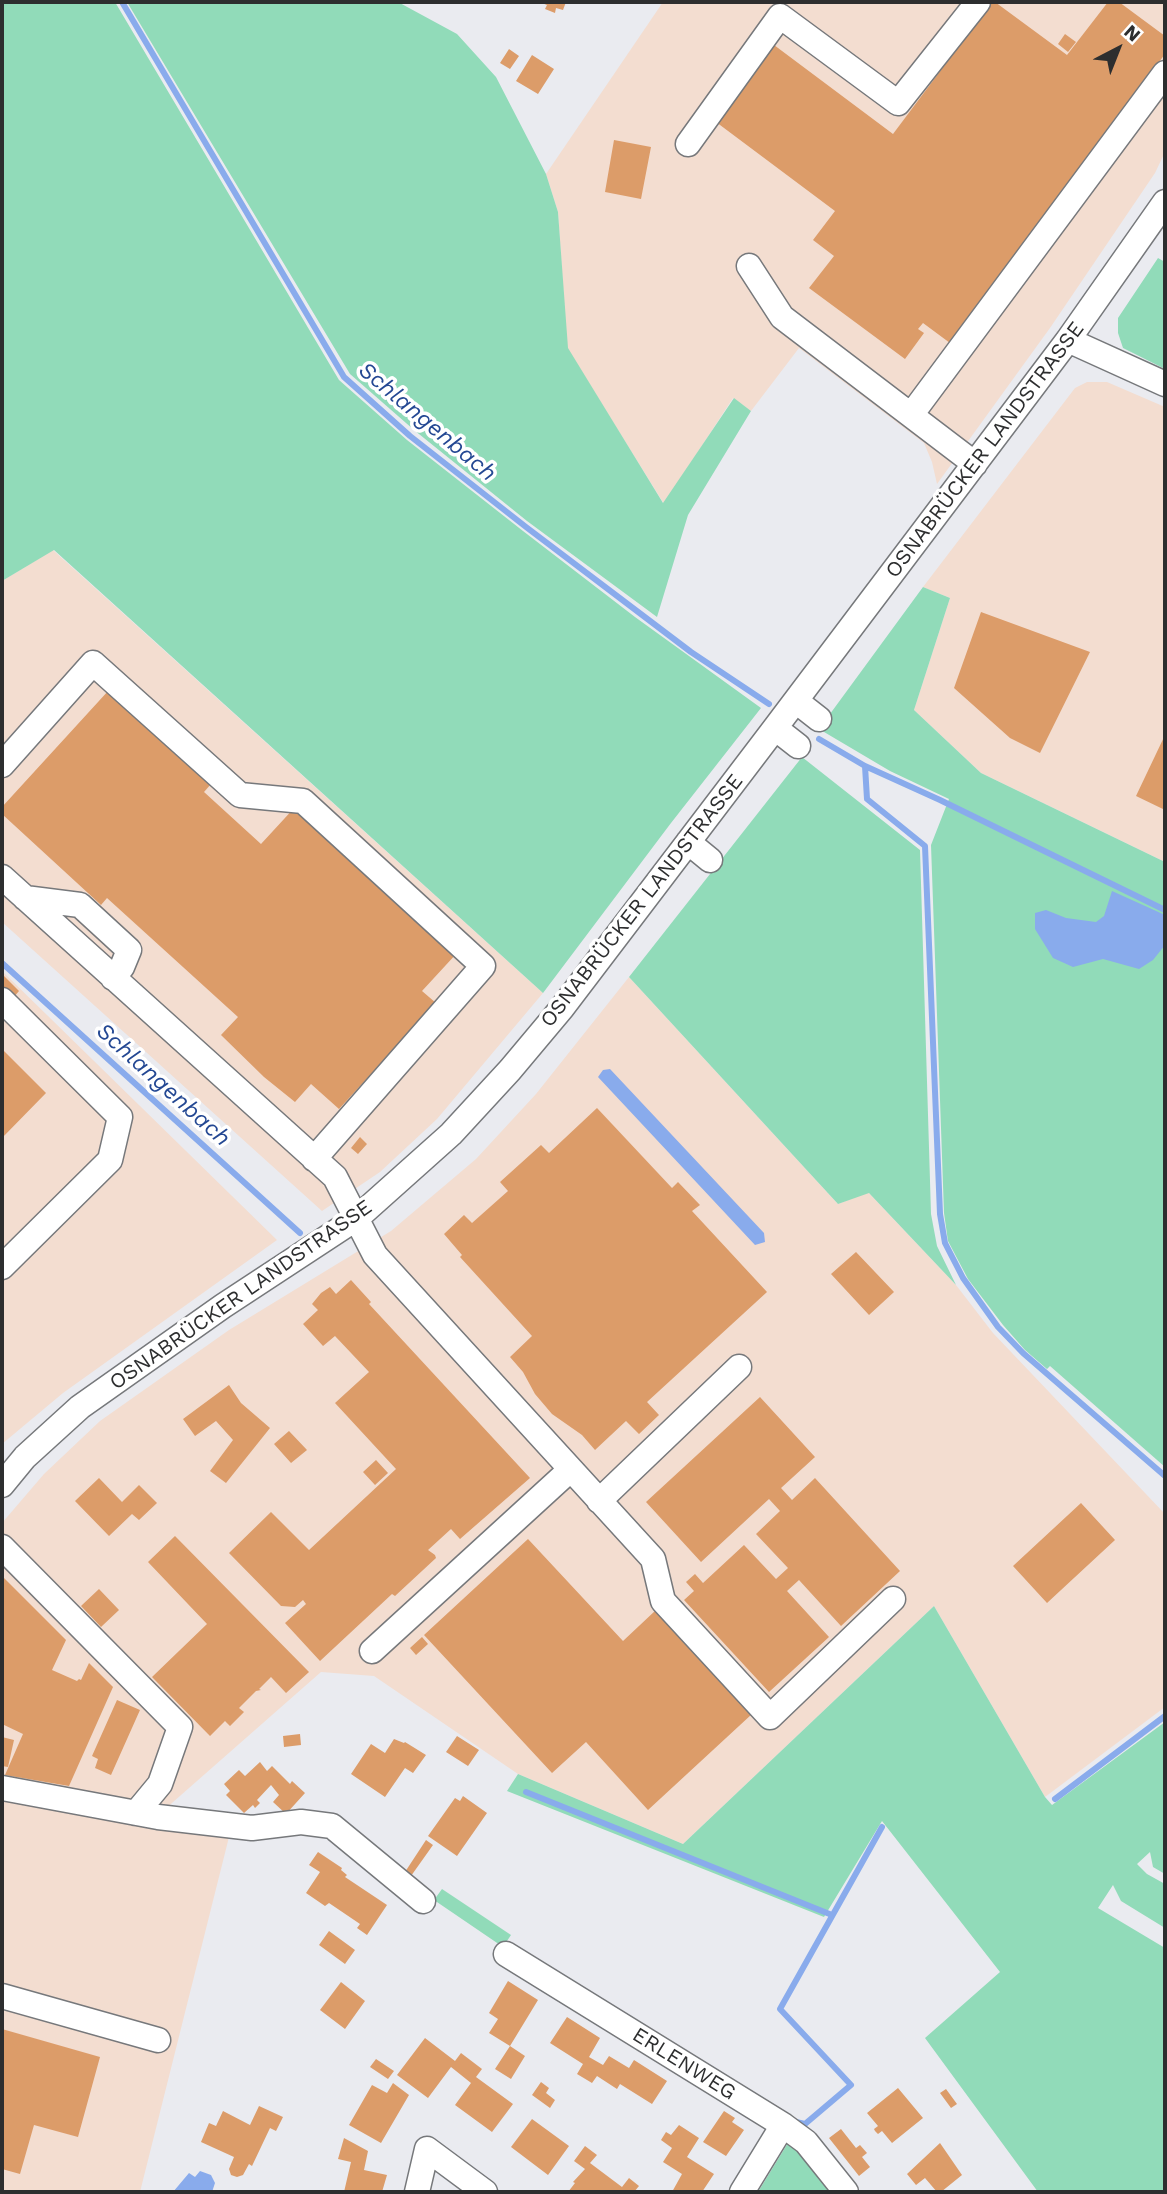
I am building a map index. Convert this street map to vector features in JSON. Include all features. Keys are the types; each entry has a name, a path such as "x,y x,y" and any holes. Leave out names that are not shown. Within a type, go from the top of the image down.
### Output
{"street":[{"path":"688,144 780,16 898,103 978,2"},
{"path":"911,415 1165,74"},
{"name":"OSNABRÜCKER LANDSTRASSE","path":"2,1485 25,1457 80,1407 223,1306 357,1218 452,1134 562,1008 1068,340 1165,202"},
{"path":"749,266 782,317 975,464"},
{"path":"1068,340 1165,384"},
{"path":"2,765 93,663 240,795 303,801 483,966 314,1159"},
{"path":"796,701 819,719"},
{"path":"775,728 798,746"},
{"path":"688,842 710,860"},
{"path":"2,877 335,1177 375,1255 653,1559 663,1601 770,1717 893,1598"},
{"path":"2,1000 120,1117 110,1160 2,1267"},
{"path":"599,1501 739,1367"},
{"path":"372,1651 570,1470"},
{"path":"2,1547 180,1727 147,1815"},
{"path":"2,1788 147,1815 252,1828 301,1822 332,1826 423,1901"},
{"name":"ERLENWEG","path":"506,1954 783,2124 806,2142 846,2192"},
{"path":"2,1996 158,2040"},
{"path":"742,2192 783,2124"},
{"path":"417,2192 427,2149 479,2190"}],"shaded area":[{"path":"663,2 1165,2 1165,152 1155,173 1050,328 937,484 924,443 799,348 751,411 733,398 664,504 567,348 558,212 546,174"},
{"path":"1087,382 1107,382 1165,407 1165,862 981,773 914,710 950,598 923,587 1075,388"},
{"path":"53,550 543,993 437,1119 380,1172 322,1211 2,922 2,581"},
{"path":"2,971 277,1240 63,1393 2,1444"},
{"path":"629,977 838,1204 868,1192 956,1285 993,1333 1165,1514 1165,1707 1045,1797 934,1606 683,1844 518,1774 374,1676 321,1672 164,1810 230,1833 140,2192 2,2192 2,1523 44,1474 100,1421 229,1330 391,1231 476,1159 536,1094"}],"green space":[{"path":"2,2 115,2 339,380 407,440 523,531 635,617 761,708 543,993 54,550 2,581"},
{"path":"127,2 398,2 457,34 496,77 546,174 558,212 568,348 663,503 734,398 751,411 688,515 657,617 527,521 414,430 350,374"},
{"path":"1158,258 1165,262 1165,369 1123,348 1118,333 1118,318"},
{"path":"923,587 950,598 914,710 981,773 1165,862 1165,1467 1050,1366 1047,1369 1025,1350 968,1279 948,1241 944,1213 931,845 949,799 890,771 819,729"},
{"path":"802,757 920,850 931,1214 937,1246 956,1285 869,1193 838,1204 629,977"},
{"path":"934,1606 1052,1805 1165,1722 1165,1874 1153,1867 1150,1852 1137,1864 1147,1874 1165,1884 1165,1928 1121,1901 1113,1885 1098,1908 1165,1948 1165,2192 1038,2192 925,2038 1000,1972 882,1821 824,1917 507,1791 518,1774 683,1844"},
{"path":"442,1889 511,1935 503,1947 434,1900"},
{"path":"791,2138 834,2192 758,2192"}],"water":[{"path":"1112,891 1165,915 1165,945 1153,960 1139,969 1103,959 1073,967 1053,958 1035,929 1035,913 1046,910 1066,918 1096,922 1104,916"},
{"path":"610,1069 764,1233 765,1242 755,1245 598,1077 603,1070"},
{"path":"200,2171 211,2175 215,2183 212,2192 173,2192 189,2173 195,2177"}],"building":[{"path":"539,2 566,2 563,10 556,8 555,13 545,9 547,5"},
{"path":"992,2 1067,55 1108,2 1119,2 1165,36 1165,54 950,343 923,323 918,329 924,333 905,359 809,288 834,256 813,240 835,211 716,122 774,45 893,134"},
{"path":"1065,34 1076,42 1068,52 1058,44"},
{"path":"509,49 519,56 510,69 500,63"},
{"path":"532,55 554,69 538,94 516,81"},
{"path":"614,140 651,147 641,199 605,192"},
{"path":"981,612 1090,652 1040,753 1010,738 954,688"},
{"path":"109,690 211,784 204,792 261,844 296,806 457,953 422,991 436,1003 339,1109 311,1084 295,1102 264,1077 221,1035 238,1017 107,898 101,905 2,814 2,807"},
{"path":"1165,735 1165,810 1136,796"},
{"path":"2,974 19,991 13,998 2,986"},
{"path":"2,1049 46,1093 2,1138"},
{"path":"597,1108 672,1188 678,1182 700,1205 692,1211 767,1292 647,1402 659,1415 639,1434 626,1421 595,1450 582,1435 552,1414 535,1394 523,1372 510,1357 532,1336 460,1257 462,1255 444,1234 464,1215 472,1223 508,1191 500,1182 541,1145 549,1153"},
{"path":"360,1137 367,1144 358,1154 351,1148"},
{"path":"856,1252 894,1292 869,1315 831,1274"},
{"path":"351,1280 371,1302 369,1304 530,1478 460,1539 451,1529 428,1550 436,1558 395,1596 392,1594 320,1661 285,1623 306,1604 303,1600 295,1607 281,1606 229,1553 271,1512 309,1550 396,1469 335,1403 369,1372 335,1336 323,1346 303,1324 318,1310 312,1304 321,1293 330,1287 336,1294"},
{"path":"229,1385 241,1403 270,1428 226,1483 210,1471 233,1440 216,1421 195,1436 183,1419"},
{"path":"760,1397 815,1457 781,1488 792,1500 815,1478 900,1571 841,1626 799,1580 787,1591 829,1637 769,1692 684,1600 694,1591 686,1582 695,1574 703,1583 744,1545 776,1579 788,1568 756,1534 780,1511 769,1499 701,1562 646,1502"},
{"path":"289,1431 307,1450 291,1463 274,1444"},
{"path":"376,1460 388,1473 375,1485 363,1472"},
{"path":"99,1478 122,1502 139,1485 157,1503 139,1520 132,1514 109,1536 75,1501"},
{"path":"1081,1503 1115,1540 1047,1603 1013,1566"},
{"path":"175,1536 309,1672 286,1693 271,1677 259,1689 261,1690 256,1691 239,1708 244,1712 230,1726 225,1721 210,1736 152,1677 207,1624 148,1562"},
{"path":"528,1539 623,1641 656,1610 752,1714 648,1810 586,1742 552,1773 424,1635"},
{"path":"3,1577 66,1640 52,1670 77,1681 81,1680 89,1663 113,1687 69,1786 5,1775 23,1734 2,1724"},
{"path":"99,1589 119,1610 101,1627 81,1606"},
{"path":"422,1637 428,1644 416,1655 410,1648"},
{"path":"117,1700 140,1710 111,1775 95,1768 98,1759 92,1756"},
{"path":"300,1734 301,1745 284,1747 283,1736"},
{"path":"457,1736 479,1750 468,1766 446,1752"},
{"path":"2,1737 14,1740 8,1767 2,1766"},
{"path":"394,1739 405,1742 426,1755 413,1773 405,1768 385,1797 351,1774 371,1744 385,1753"},
{"path":"260,1762 267,1771 272,1766 290,1784 292,1781 305,1793 286,1814 273,1802 279,1795 271,1785 257,1800 260,1803 244,1813 226,1795 230,1791 224,1784 239,1770 245,1776"},
{"path":"463,1796 487,1813 457,1856 428,1836 455,1798 460,1801"},
{"path":"426,1840 433,1845 411,1876 405,1872"},
{"path":"318,1852 342,1868 347,1875 345,1877 387,1905 367,1935 357,1928 360,1924 329,1903 325,1906 306,1893 320,1872 309,1865"},
{"path":"329,1931 355,1950 345,1964 319,1945"},
{"path":"508,1981 538,2000 510,2046 489,2033 498,2019 489,2013"},
{"path":"341,1982 365,2001 345,2029 320,2010"},
{"path":"567,2017 600,2038 589,2057 603,2065 609,2056 629,2068 634,2060 667,2081 652,2104 620,2084 617,2089 597,2076 592,2083 577,2074 583,2064 550,2043"},
{"path":"2,2029 100,2057 78,2137 34,2125 20,2174 2,2169"},
{"path":"425,2038 455,2061 461,2053 482,2069 476,2077 513,2104 492,2132 455,2105 471,2083 451,2067 428,2098 397,2075"},
{"path":"510,2046 525,2056 511,2079 495,2069"},
{"path":"376,2059 394,2071 388,2079 370,2067"},
{"path":"541,2082 549,2088 546,2093 555,2100 550,2108 532,2095"},
{"path":"393,2083 409,2095 381,2143 349,2125 372,2085 387,2093"},
{"path":"898,2088 923,2118 892,2143 882,2131 878,2134 875,2131 878,2126 867,2113"},
{"path":"946,2089 957,2104 951,2108 940,2093"},
{"path":"259,2106 283,2117 276,2131 270,2128 252,2166 249,2164 243,2175 231,2175 229,2169 234,2157 201,2142 209,2123 216,2126 223,2111 250,2125"},
{"path":"724,2111 735,2118 732,2122 744,2130 726,2156 703,2142"},
{"path":"532,2119 569,2146 548,2175 511,2147"},
{"path":"679,2125 699,2138 687,2157 714,2174 702,2192 672,2192 682,2174 663,2162 672,2148 661,2140 666,2132 671,2135"},
{"path":"841,2129 856,2148 860,2145 867,2153 862,2157 870,2167 859,2176 829,2138"},
{"path":"344,2138 368,2151 364,2170 387,2175 382,2192 344,2192 351,2162 338,2159"},
{"path":"940,2143 962,2175 941,2192 937,2192 925,2178 916,2185 907,2174"},
{"path":"585,2146 597,2155 590,2163 622,2187 629,2178 639,2186 634,2192 568,2192 585,2169 574,2161"}],"waterway":[{"name":"Schlangenbach","path":"122,2 344,377 410,436 526,527 691,652 769,704"},
{"path":"819,739 865,766 1165,910"},
{"path":"865,766 867,799 925,846 940,1214 945,1243 963,1278 998,1327 1023,1353 1165,1476"},
{"name":"Schlangenbach","path":"2,963 300,1233"},
{"path":"1055,1799 1165,1716"},
{"path":"526,1792 832,1915"},
{"path":"796,2122 805,2124 851,2085 780,2009 882,1827"}]}
